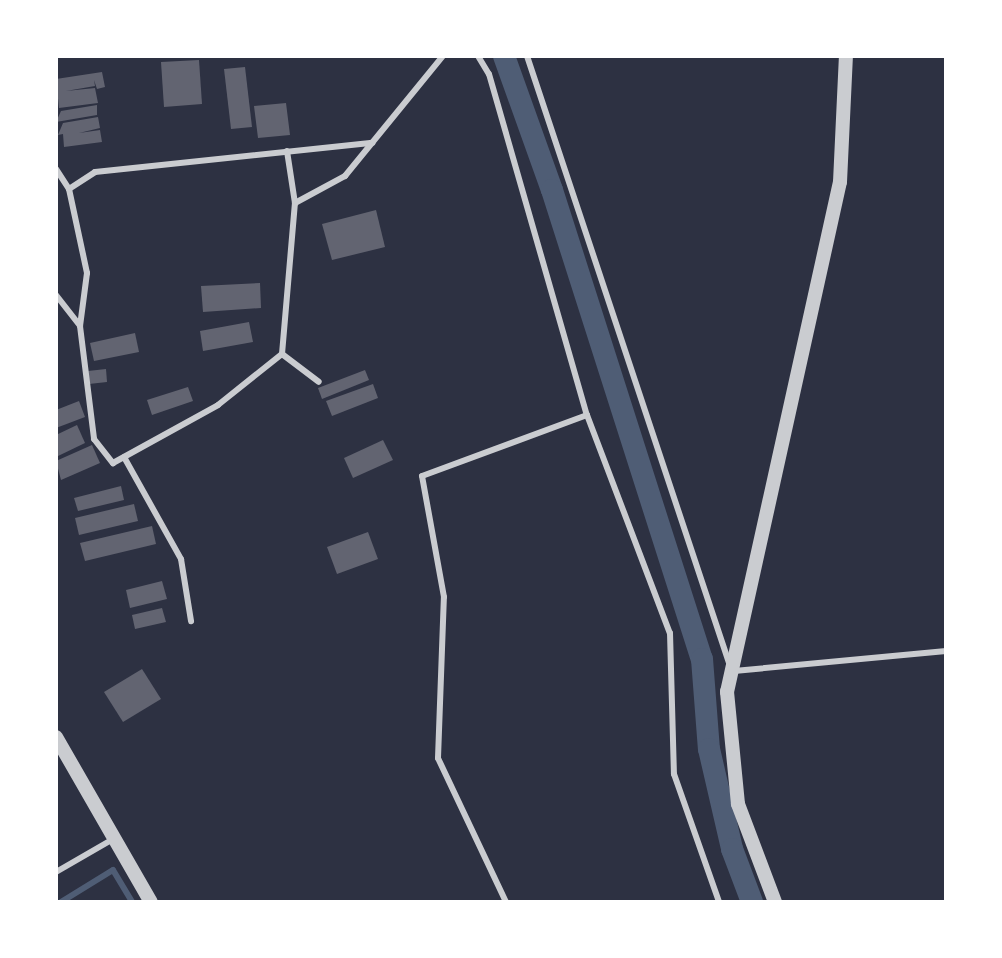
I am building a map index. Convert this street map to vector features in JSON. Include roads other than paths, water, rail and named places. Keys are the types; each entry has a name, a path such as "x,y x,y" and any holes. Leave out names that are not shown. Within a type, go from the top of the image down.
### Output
{"street":[{"path":"775,902 738,804 727,692 840,182 846,56"},
{"path":"56,737 118,836 151,902"}],"lane":[{"path":"295,203 345,176 443,56"},
{"path":"478,56 489,74 587,415 670,633 674,774 719,902"},
{"path":"527,56 732,671 946,651"},
{"path":"69,189 95,172 372,143"},
{"path":"56,169 69,189 87,273 80,326 94,439 113,463 218,405 282,354 295,203 287,151"},
{"path":"56,298 80,326"},
{"path":"282,354 319,382"},
{"path":"506,902 438,758 444,597 422,476 587,415"},
{"path":"124,457 181,559 191,621"},
{"path":"56,872 118,836"}],"waterway":[{"path":"504,56 552,190 702,659 709,749 732,849 752,902"},
{"path":"61,902 113,870 132,902"}]}
